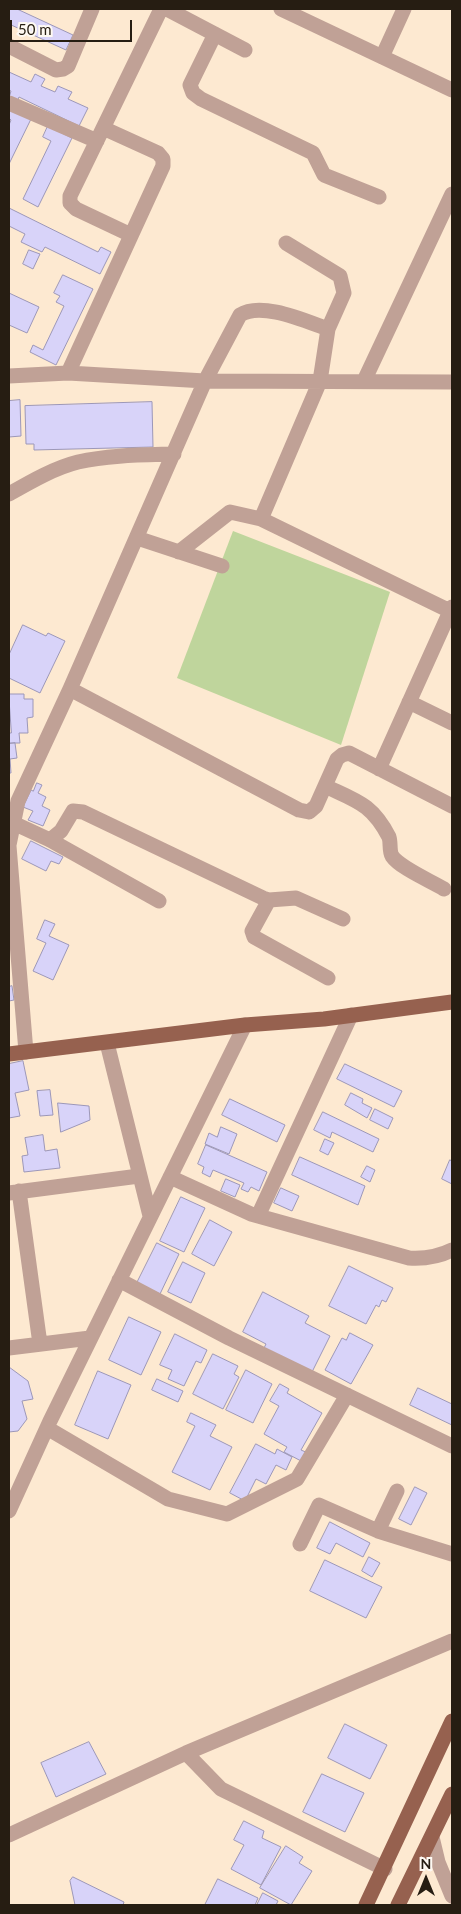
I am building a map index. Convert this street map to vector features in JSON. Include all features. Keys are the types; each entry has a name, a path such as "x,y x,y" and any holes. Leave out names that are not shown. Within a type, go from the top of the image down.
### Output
{"main road":[{"path":"9,1054 245,1025 351,1016 452,1002"},
{"path":"366,1905 385,1869 452,1721"},
{"path":"398,1905 452,1794"}],"street":[{"path":"9,46 56,70 63,69 68,66 92,9"},
{"path":"131,235 76,209 70,203 70,196 161,9"},
{"path":"167,9 245,50"},
{"path":"281,9 452,90"},
{"path":"382,57 404,9"},
{"path":"215,34 190,85 193,93 201,99 312,153 324,175 379,196"},
{"path":"9,103 158,153 163,158 163,166 68,373"},
{"path":"364,381 452,194"},
{"path":"261,519 320,381 328,329 344,293 340,276 286,243"},
{"path":"26,1052 9,846 11,822 18,801 70,689 205,381 240,315 247,310 254,309 292,316 328,329"},
{"path":"9,376 68,373 205,381 452,382"},
{"path":"9,494 38,478 78,462 122,456 174,454"},
{"path":"179,552 230,512 261,519 451,609 379,769"},
{"path":"137,538 222,566"},
{"path":"70,689 299,810 309,812 316,806 337,759 342,755 349,754 452,806"},
{"path":"409,702 452,723"},
{"path":"325,786 362,803 372,811 380,820 390,840 392,855 399,863 444,889"},
{"path":"50,840 61,832 73,811 83,812 269,900 296,898 344,919"},
{"path":"11,822 50,840 159,901"},
{"path":"269,900 252,931 254,938 328,978"},
{"path":"258,1216 351,1016"},
{"path":"11,1503 90,1338 245,1025"},
{"path":"107,1043 150,1216"},
{"path":"40,1344 14,1192 139,1176"},
{"path":"170,1177 258,1216 409,1258 423,1259 439,1256 452,1250"},
{"path":"119,1280 229,1338 452,1446"},
{"path":"9,1348 90,1338"},
{"path":"47,1428 168,1499 227,1514 297,1479 347,1395"},
{"path":"378,1530 397,1491"},
{"path":"300,1544 319,1505 378,1530 452,1554"},
{"path":"9,1835 186,1753 452,1641"},
{"path":"186,1753 222,1789 385,1869"},
{"path":"432,1837 438,1862 452,1896"}],"green space":[{"path":"233,531 390,592 341,745 177,678"}],"building":[{"path":"9,9 17,9 73,35 66,50 9,24"},
{"path":"9,72 31,82 35,74 45,79 41,86 55,92 58,86 72,92 68,99 88,108 79,126 19,97 17,102 9,98 11,91 9,90"},
{"path":"9,109 31,119 9,164 9,125 11,120 9,118"},
{"path":"48,126 72,138 38,207 23,199 51,141 43,137"},
{"path":"9,208 98,252 101,247 111,252 100,274 45,247 42,252 21,242 25,234 9,226"},
{"path":"29,250 40,254 33,269 23,264"},
{"path":"63,275 93,289 56,365 30,352 33,345 43,350 64,306 56,302 60,296 54,293"},
{"path":"9,293 39,307 27,333 9,325"},
{"path":"20,400 21,436 9,437 9,401"},
{"path":"152,402 153,447 34,450 34,444 26,444 25,406"},
{"path":"23,625 46,636 48,633 65,641 40,693 9,678 9,655"},
{"path":"9,694 24,694 24,699 33,699 33,717 27,718 28,733 19,733 20,743 9,743 9,733 11,733"},
{"path":"15,743 17,758 10,759 11,773 9,773 9,744"},
{"path":"37,783 42,785 38,793 46,797 42,806 50,810 43,826 28,820 33,811 23,807 31,790 33,791"},
{"path":"31,841 63,857 59,864 51,861 46,871 22,859"},
{"path":"45,920 55,924 49,936 69,945 53,980 33,971 46,943 37,939"},
{"path":"12,986 14,1000 9,1001 9,987"},
{"path":"23,1061 29,1090 15,1093 20,1116 9,1118 9,1064"},
{"path":"345,1064 402,1091 394,1107 337,1079"},
{"path":"50,1090 53,1115 40,1116 37,1091"},
{"path":"351,1093 363,1099 362,1103 372,1108 367,1118 345,1105"},
{"path":"230,1099 285,1125 277,1142 222,1115"},
{"path":"58,1103 89,1106 90,1120 61,1132"},
{"path":"375,1109 393,1118 388,1129 370,1120"},
{"path":"323,1112 379,1139 373,1152 332,1132 330,1138 314,1130"},
{"path":"221,1127 237,1134 229,1154 205,1144 209,1133 217,1137"},
{"path":"43,1135 45,1151 57,1149 60,1168 24,1172 22,1156 28,1155 25,1138"},
{"path":"325,1139 334,1143 328,1155 320,1151"},
{"path":"206,1145 267,1172 259,1191 251,1187 248,1192 241,1189 244,1183 213,1170 210,1177 202,1173 204,1167 198,1164"},
{"path":"300,1157 365,1186 358,1205 292,1175"},
{"path":"450,1160 452,1161 452,1184 442,1179"},
{"path":"367,1166 375,1170 370,1182 361,1177"},
{"path":"226,1179 240,1185 235,1197 221,1191"},
{"path":"281,1188 299,1196 292,1211 274,1203"},
{"path":"181,1197 205,1208 184,1252 160,1241"},
{"path":"210,1220 232,1232 214,1266 192,1254"},
{"path":"157,1243 179,1254 160,1294 137,1283"},
{"path":"183,1262 205,1273 191,1303 168,1292"},
{"path":"349,1266 393,1288 386,1302 382,1300 379,1307 376,1305 366,1324 329,1306"},
{"path":"263,1292 309,1316 305,1323 330,1336 312,1372 264,1348 266,1344 243,1332"},
{"path":"129,1317 161,1332 141,1375 109,1360"},
{"path":"350,1333 373,1345 351,1384 325,1370 342,1338 346,1340"},
{"path":"175,1334 207,1350 201,1363 196,1361 184,1386 168,1379 172,1370 160,1365"},
{"path":"213,1354 238,1366 234,1374 239,1377 223,1409 193,1394"},
{"path":"9,1367 28,1381 33,1399 22,1401 27,1419 18,1431 9,1432"},
{"path":"246,1370 272,1384 253,1423 226,1410"},
{"path":"98,1371 131,1385 108,1439 75,1425"},
{"path":"157,1379 183,1391 178,1402 152,1390"},
{"path":"280,1384 289,1389 287,1393 322,1413 301,1450 308,1453 303,1462 284,1452 287,1447 264,1434 279,1406 270,1401"},
{"path":"418,1388 452,1404 452,1425 410,1405"},
{"path":"191,1413 216,1425 210,1436 232,1447 210,1490 172,1472 195,1426 187,1422"},
{"path":"256,1444 275,1454 277,1449 292,1457 286,1470 276,1465 266,1484 256,1479 245,1501 230,1493"},
{"path":"415,1487 427,1493 411,1525 399,1519"},
{"path":"330,1522 370,1543 363,1557 336,1543 330,1554 317,1548"},
{"path":"369,1557 380,1563 372,1577 362,1571"},
{"path":"325,1560 382,1587 366,1618 310,1591"},
{"path":"345,1724 387,1745 370,1779 328,1758"},
{"path":"89,1742 106,1774 56,1797 41,1763"},
{"path":"322,1774 364,1793 345,1832 303,1812"},
{"path":"244,1821 264,1831 262,1838 281,1847 261,1885 231,1869 244,1845 234,1840"},
{"path":"286,1846 303,1857 299,1863 312,1871 291,1905 260,1888"},
{"path":"73,1877 124,1902 123,1905 75,1905 70,1881"},
{"path":"218,1879 258,1898 255,1905 205,1905"},
{"path":"263,1893 278,1901 276,1905 257,1905"}]}
